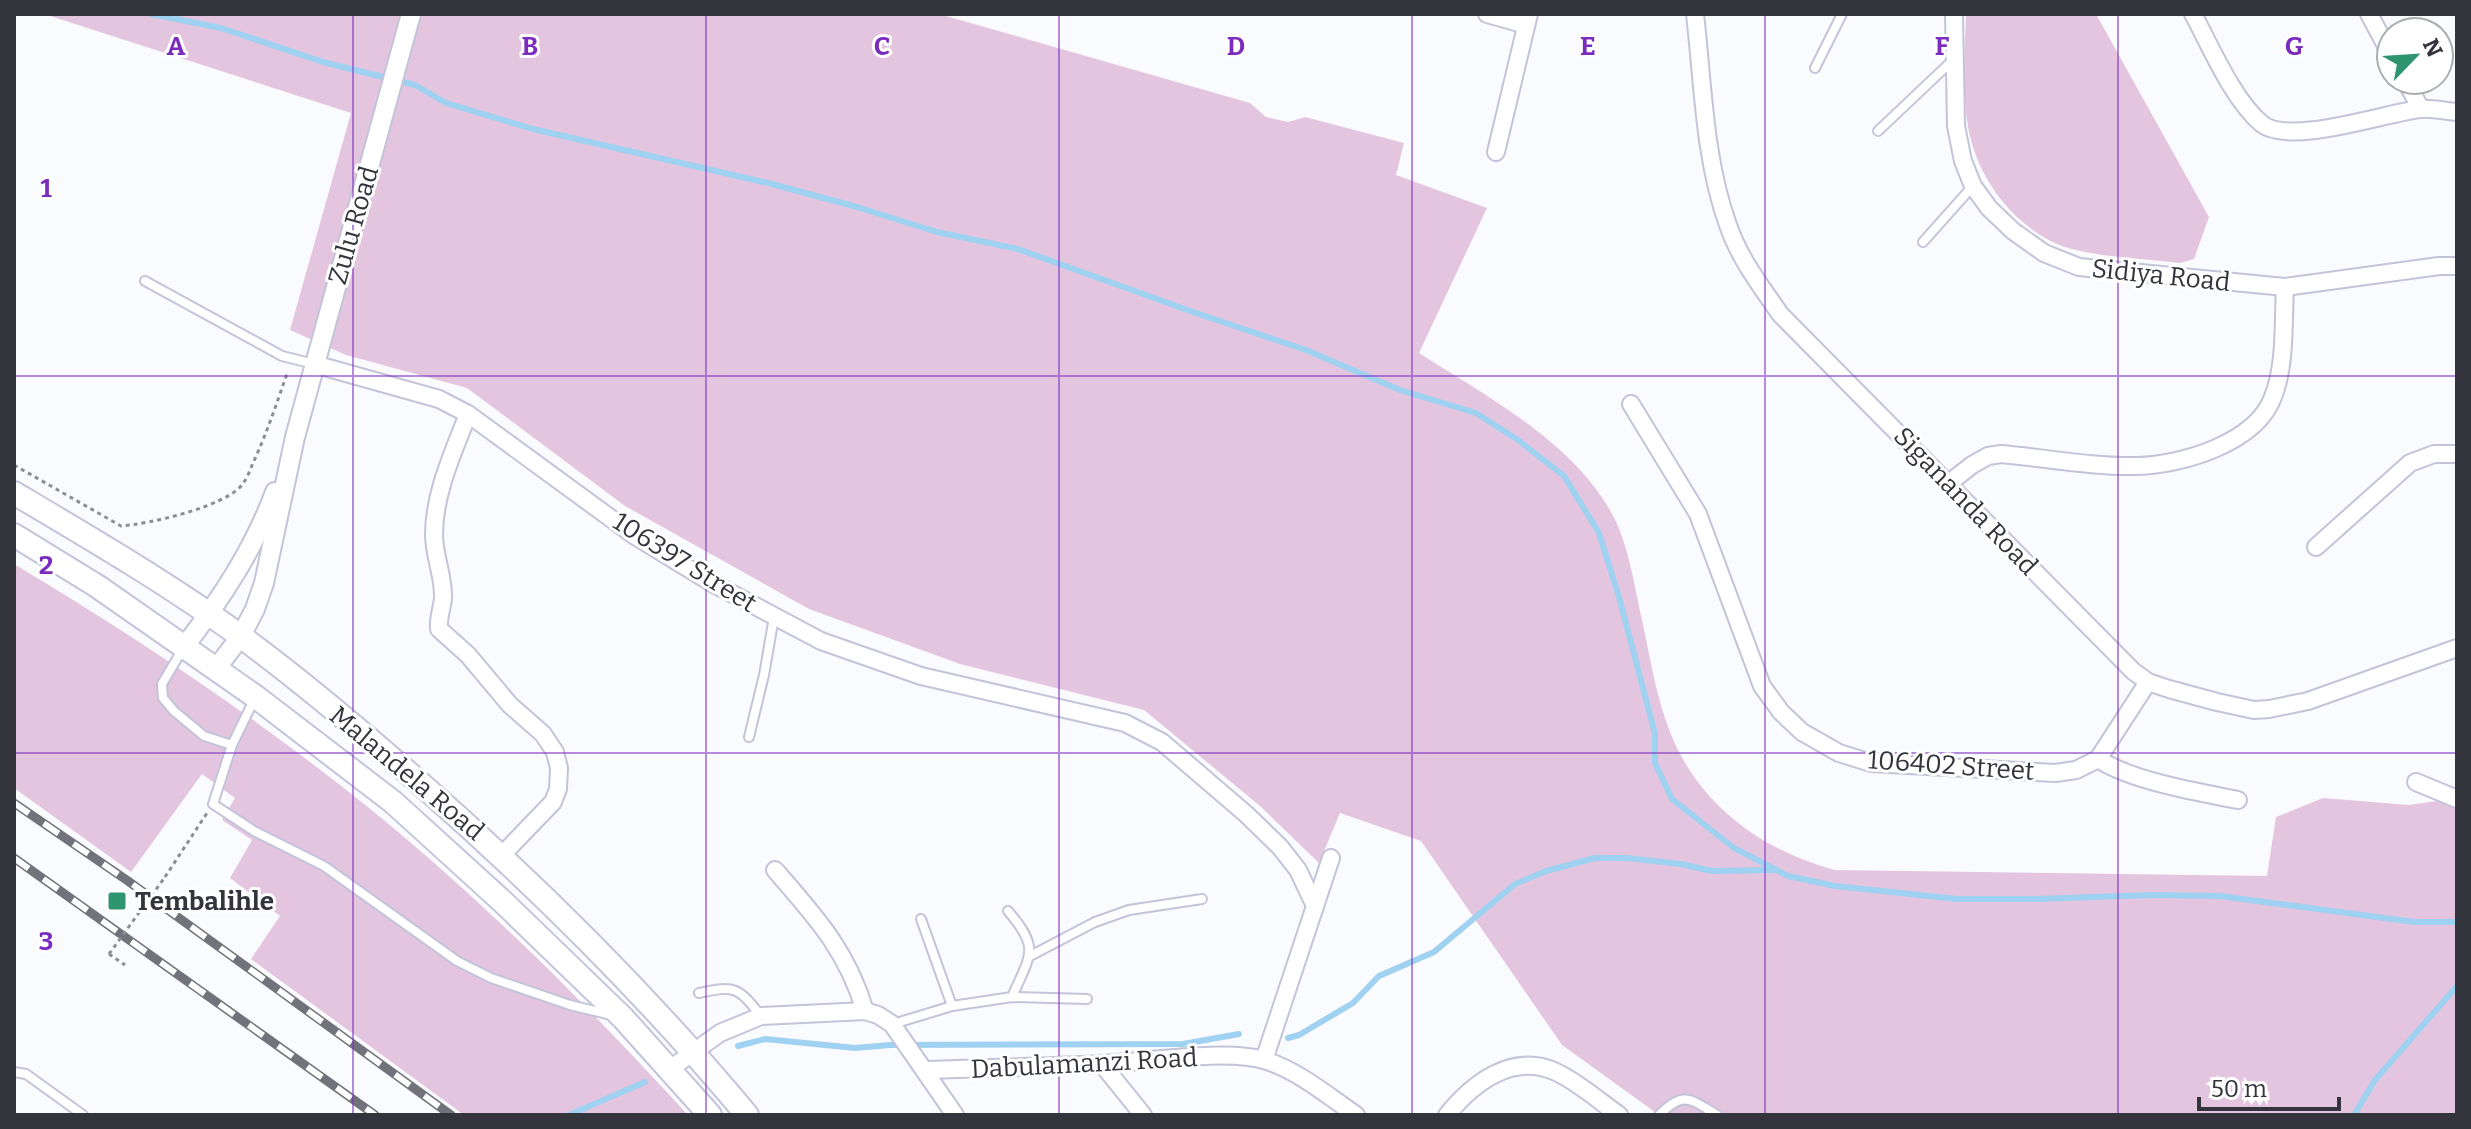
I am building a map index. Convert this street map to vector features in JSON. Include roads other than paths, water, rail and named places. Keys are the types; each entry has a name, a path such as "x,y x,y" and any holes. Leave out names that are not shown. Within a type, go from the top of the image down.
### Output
{"main road":[{"name":"Malandela Road","path":"14,493 210,614 368,737 502,855 624,976 747,1115"},
{"name":"Malandela Road","path":"14,535 97,586 256,697 393,802 503,902 623,1018 710,1115"}],"street":[{"name":"Zulu Road","path":"215,670 241,636 255,609 271,560 295,437 411,14"},
{"path":"1487,14 1528,19 1496,152"},
{"name":"Sigananda Road","path":"1695,14 1719,197 1746,264 1780,314 2115,654 2148,682 2254,710 2284,708 2457,648"},
{"name":"Sidiya Road","path":"1954,14 1956,126 1963,161 1973,186 1989,208 2013,231 2044,253 2079,267 2285,287 2457,266"},
{"path":"2193,14 2238,95 2265,126 2278,131 2359,123 2421,109 2457,112"},
{"path":"2414,96 2421,109"},
{"path":"1949,483 1988,456 2001,454 2138,466 2193,456 2240,437 2259,420 2273,399 2280,371 2285,287"},
{"name":"106397 Street","path":"314,364 439,399 468,414 635,536 821,641 921,676 1125,723 1162,742 1280,847 1298,870 1315,906"},
{"name":"106402 Street","path":"1631,404 1698,514 1762,686 1781,712 1802,732 1839,753 1871,763 2055,773 2076,770 2098,759"},
{"path":"468,414 446,471 435,512 434,540 443,597 439,629 468,655 510,705 543,734 555,752 559,768 558,789 553,802 502,855"},
{"name":"Zulu Road","path":"184,647 210,614 258,534 295,437"},
{"path":"2316,547 2410,463 2434,454 2457,454"},
{"path":"2148,682 2098,759 2111,768 2238,800"},
{"path":"2416,782 2457,799"},
{"path":"1264,1060 1331,858"},
{"path":"775,870 822,924 845,958 856,979 865,1011"},
{"path":"670,1069 720,1033 761,1016 865,1011 892,1024 955,1115"},
{"name":"Dabulamanzi Road","path":"925,1070 1102,1064 1197,1057 1264,1060 1286,1069 1356,1115"},
{"path":"1102,1064 1143,1115"},
{"path":"1447,1115 1478,1083 1495,1073 1526,1066 1555,1072 1619,1115"}],"lane":[{"path":"1815,68 1842,14"},
{"path":"1878,131 1954,59"},
{"path":"1923,242 1973,186"},
{"path":"145,281 282,356 314,364"},
{"path":"749,737 774,617"},
{"path":"184,647 162,684 163,698 204,736 232,745"},
{"path":"256,697 232,745 213,804 254,831 324,866 457,961 491,978 570,1005 623,1018"},
{"path":"1030,956 1095,922 1129,910 1202,899"},
{"path":"1008,911 1029,939 1030,956 1012,997"},
{"path":"921,919 952,1006"},
{"path":"699,993 732,988 742,992 761,1016"},
{"path":"892,1024 952,1006 1012,997 1087,999"},
{"path":"14,1072 26,1074 83,1115"},
{"path":"1659,1115 1679,1099 1689,1098 1717,1115"}],"waterway":[{"path":"151,14 221,28 323,62 415,85 446,103 533,129 768,183 937,232 1018,249 1306,350 1400,390 1476,413 1518,440 1564,476 1599,533 1655,734 1655,763 1672,799 1734,848 1788,876 1835,886 1957,899 2220,896 2414,922 2457,922"},
{"path":"1288,1038 1299,1035 1353,1003 1379,976 1434,952 1515,884 1546,871 1595,858 1627,858 1712,871 1773,870"},
{"path":"2354,1115 2375,1080 2457,986"},
{"path":"738,1046 765,1039 855,1048 890,1045 1183,1044 1239,1034"},
{"path":"569,1115 645,1082"}],"railway":[{"path":"14,803 128,881 451,1115"},
{"path":"14,858 375,1115"}],"place":[{"name":"Tembalihle","path":"117,901"}]}
